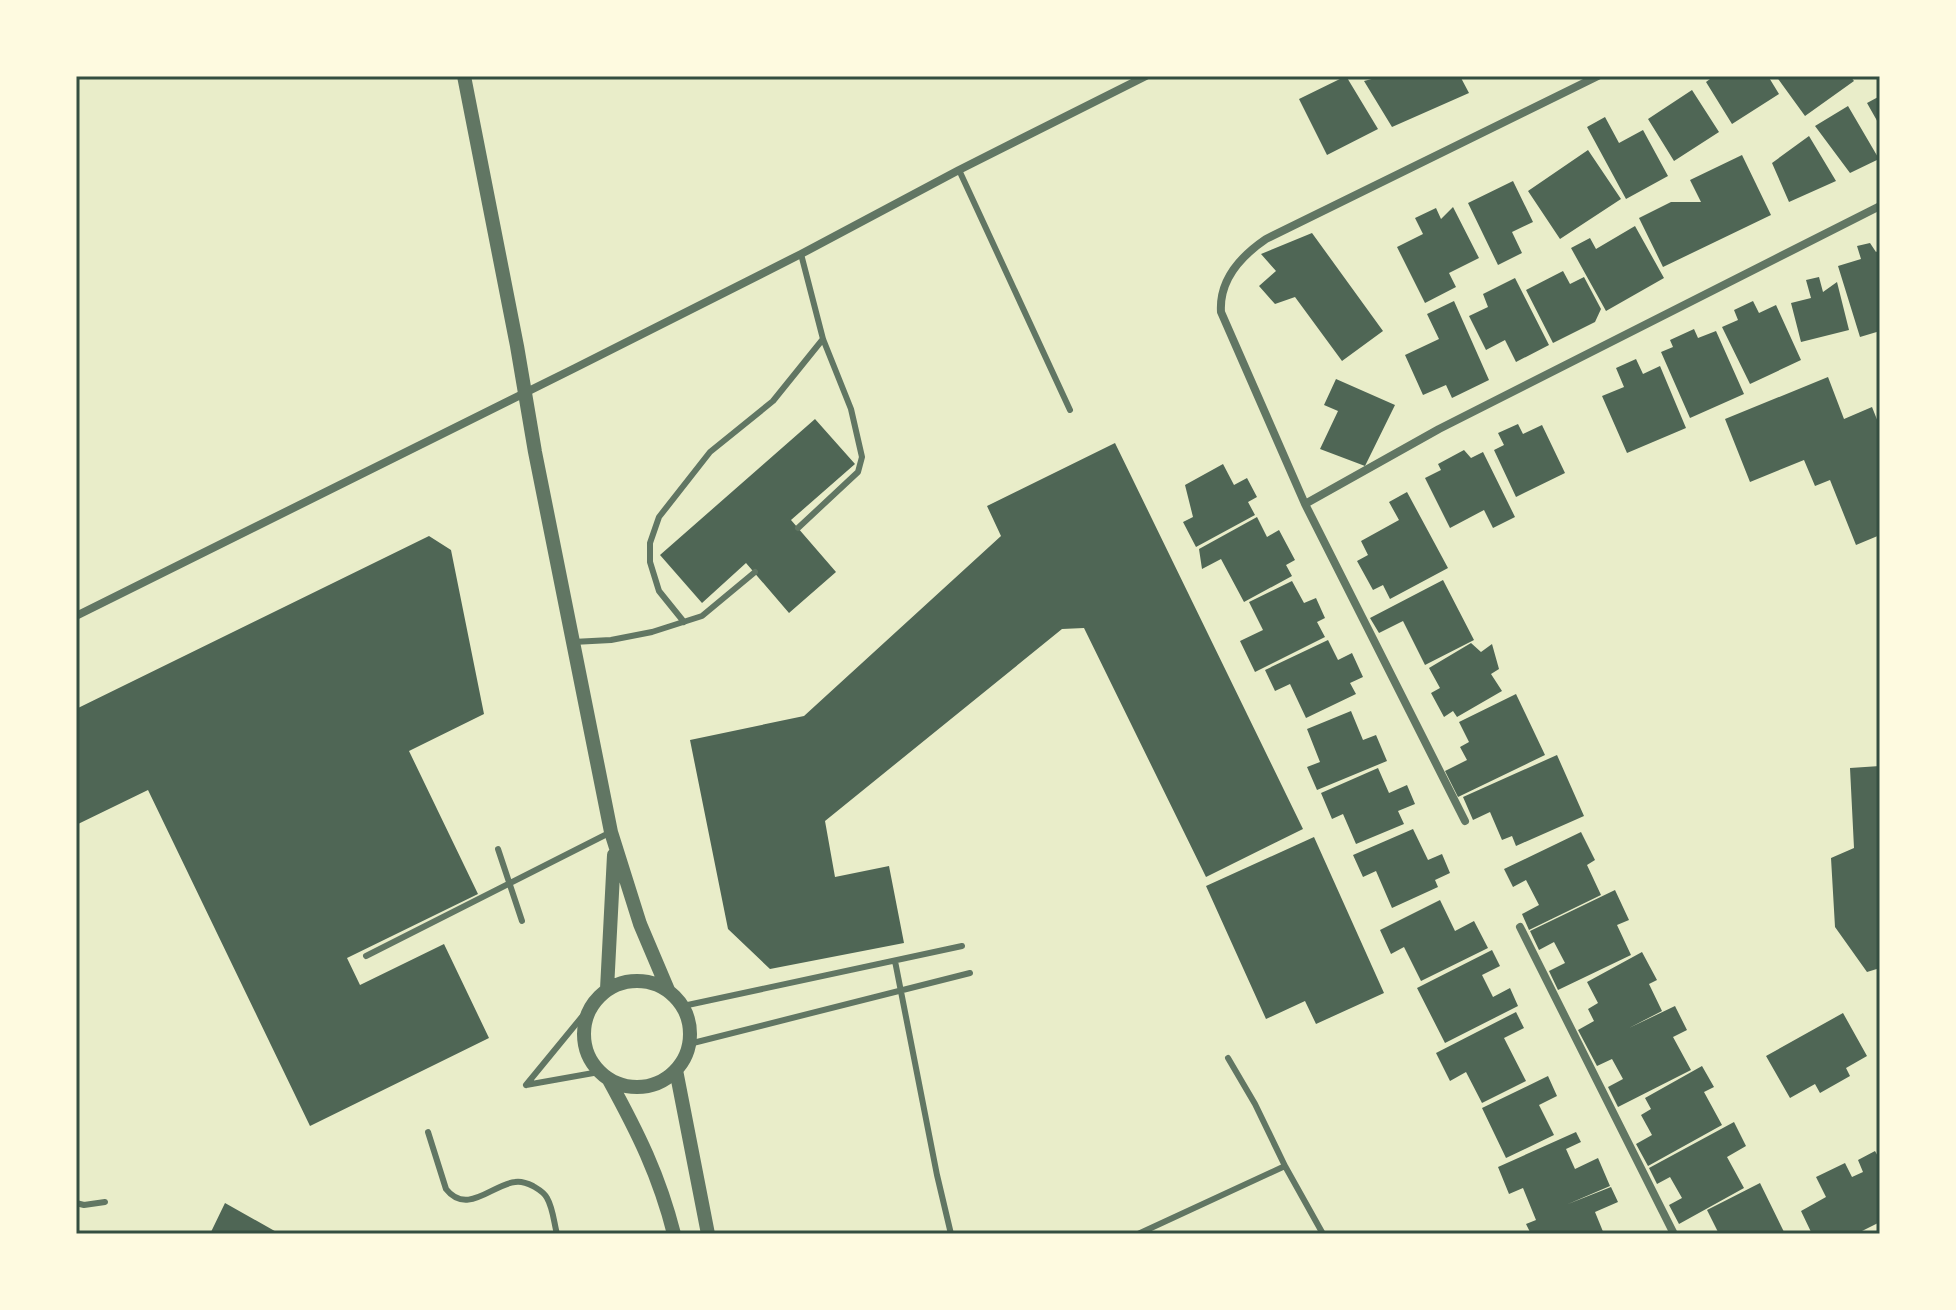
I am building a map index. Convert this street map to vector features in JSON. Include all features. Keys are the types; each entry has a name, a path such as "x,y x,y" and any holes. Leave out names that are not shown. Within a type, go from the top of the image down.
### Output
{"street":[{"path":"464,76 613,840 640,924 668,990 683,1006 690,1026 685,1056 676,1070 653,1085 630,1087 604,1076"},
{"path":"76,616 801,254 1146,76"},
{"path":"1465,821 1305,504 1221,312 1220,299 1235,268 1251,249 1266,239 1598,76"},
{"path":"1305,504 1439,429 1880,206"},
{"path":"607,989 613,840"},
{"path":"1520,927 1674,1234"},
{"path":"668,990 644,980 624,981 607,989 590,1007 583,1033 585,1049 639,1136 652,1165 674,1234"},
{"path":"676,1070 708,1234"}],"lane":[{"path":"959,170 1070,410"},
{"path":"798,528 858,472 862,457 851,409 823,339 801,254"},
{"path":"684,622 659,591 650,562 650,543 659,517 710,452 773,401 823,339"},
{"path":"573,642 611,640 652,632 702,616 755,572"},
{"path":"366,956 511,884 613,840"},
{"path":"498,849 522,921"},
{"path":"683,1006 962,946"},
{"path":"895,961 951,1232"},
{"path":"689,1044 970,973"},
{"path":"590,1007 526,1085 604,1076"},
{"path":"1228,1058 1323,1234"},
{"path":"428,1132 450,1194 469,1199 486,1195 510,1182 527,1183 546,1197 557,1234"},
{"path":"1138,1234 1285,1166"},
{"path":"76,1203 105,1202"}],"building":[{"path":"1346,76 1378,129 1327,155 1299,99"},
{"path":"1383,76 1460,76 1469,93 1392,127 1364,81"},
{"path":"1714,76 1768,76 1779,94 1732,124 1706,82"},
{"path":"1776,76 1850,76 1854,81 1805,116"},
{"path":"1692,90 1719,132 1674,161 1648,119"},
{"path":"1880,96 1880,126 1867,103"},
{"path":"1848,106 1879,159 1850,173 1815,126"},
{"path":"1605,117 1619,143 1643,130 1668,176 1626,199 1587,127"},
{"path":"1809,136 1836,181 1789,202 1772,163"},
{"path":"1588,150 1621,199 1560,239 1528,191"},
{"path":"1742,155 1771,215 1663,267 1639,218 1671,202 1701,202 1690,180"},
{"path":"1513,181 1533,222 1512,232 1522,253 1498,265 1468,203"},
{"path":"1453,207 1479,258 1449,273 1456,287 1425,303 1397,247 1423,234 1415,218 1436,208 1441,219"},
{"path":"1635,226 1664,278 1606,311 1571,248 1590,238 1596,249"},
{"path":"1312,233 1383,331 1342,361 1295,297 1275,304 1259,286 1276,271 1261,254"},
{"path":"1870,243 1876,252 1880,250 1880,331 1860,337 1838,266 1861,259 1857,246"},
{"path":"1563,271 1570,284 1584,277 1601,309 1595,322 1553,343 1526,290"},
{"path":"1819,277 1823,292 1837,282 1849,330 1801,342 1791,303 1811,298 1806,280"},
{"path":"1515,278 1549,345 1516,362 1505,340 1486,350 1469,316 1488,307 1483,294"},
{"path":"1454,301 1489,380 1452,398 1446,385 1423,395 1405,355 1439,339 1427,314"},
{"path":"1753,301 1759,313 1776,305 1801,360 1750,384 1722,327 1738,320 1734,310"},
{"path":"1694,329 1698,338 1716,331 1744,394 1690,418 1661,352 1673,347 1670,340"},
{"path":"1636,359 1643,374 1660,366 1686,428 1627,453 1602,396 1624,387 1616,368"},
{"path":"1828,377 1844,419 1872,407 1880,427 1880,535 1856,545 1830,480 1815,486 1804,460 1750,482 1725,419"},
{"path":"1336,379 1395,405 1365,466 1320,449 1338,411 1324,405"},
{"path":"815,419 855,464 791,520 836,572 789,613 746,563 702,603 660,555"},
{"path":"1518,424 1523,434 1542,425 1565,473 1516,497 1494,450 1504,445 1498,433"},
{"path":"1115,443 1303,829 1206,877 1084,628 1062,629 825,821 835,877 889,866 904,943 770,969 728,929 690,740 804,716 1001,536 987,506"},
{"path":"1464,450 1471,458 1483,452 1515,517 1493,528 1484,510 1450,528 1425,478 1441,470 1438,464"},
{"path":"1223,464 1234,485 1247,478 1257,497 1248,502 1255,515 1196,547 1183,522 1193,517 1185,485"},
{"path":"1407,492 1448,568 1390,599 1383,585 1373,590 1357,561 1368,555 1361,541 1399,520 1389,502"},
{"path":"1257,517 1267,537 1279,530 1295,560 1286,565 1292,576 1244,602 1221,559 1202,569 1199,549"},
{"path":"429,536 451,550 484,714 409,751 478,894 347,958 360,985 444,944 489,1038 310,1126 148,790 76,825 76,709"},
{"path":"1443,580 1474,640 1425,665 1403,621 1379,633 1370,618"},
{"path":"1292,581 1304,603 1316,598 1325,618 1317,622 1325,637 1255,672 1240,641 1263,630 1249,602"},
{"path":"1328,640 1338,660 1352,653 1363,677 1350,683 1356,694 1306,718 1290,684 1275,691 1265,670"},
{"path":"1471,643 1481,652 1492,644 1499,669 1491,674 1502,691 1457,717 1453,711 1444,717 1431,693 1440,688 1429,668"},
{"path":"1516,694 1545,755 1458,797 1445,771 1467,760 1460,747 1469,742 1459,722"},
{"path":"1351,711 1363,740 1376,735 1387,761 1317,790 1307,767 1320,762 1307,729"},
{"path":"1557,755 1584,816 1516,846 1512,836 1502,840 1490,812 1473,820 1463,797"},
{"path":"1880,766 1880,968 1867,972 1835,927 1831,858 1854,848 1850,768"},
{"path":"1378,768 1389,793 1407,785 1415,804 1398,811 1404,824 1356,844 1343,814 1332,819 1321,793"},
{"path":"1413,829 1428,860 1442,854 1450,873 1435,880 1438,887 1392,908 1376,871 1363,877 1353,855"},
{"path":"1581,832 1595,860 1587,865 1601,895 1529,930 1522,914 1539,905 1526,880 1513,887 1504,869"},
{"path":"1314,837 1384,993 1316,1024 1305,1001 1266,1019 1206,886"},
{"path":"1615,890 1629,920 1617,925 1631,955 1558,990 1549,971 1565,963 1554,942 1539,950 1530,931"},
{"path":"1440,900 1455,931 1474,921 1488,948 1421,981 1404,947 1391,954 1380,930"},
{"path":"1492,950 1500,966 1482,975 1493,997 1510,988 1518,1006 1445,1043 1417,988"},
{"path":"1642,952 1657,980 1649,984 1662,1011 1629,1028 1675,1006 1687,1030 1673,1037 1691,1070 1618,1107 1608,1087 1623,1079 1612,1059 1597,1066 1578,1030 1594,1021 1588,1009 1598,1003 1587,982"},
{"path":"1516,1012 1524,1028 1504,1038 1526,1081 1482,1103 1466,1072 1450,1081 1436,1053"},
{"path":"1843,1013 1867,1056 1846,1068 1850,1076 1820,1093 1815,1084 1790,1098 1766,1056"},
{"path":"1702,1066 1714,1087 1704,1092 1722,1125 1648,1166 1636,1144 1652,1135 1641,1115 1651,1109 1645,1098"},
{"path":"1548,1076 1557,1096 1539,1105 1554,1135 1506,1158 1482,1108"},
{"path":"1734,1122 1746,1146 1727,1157 1744,1188 1679,1224 1669,1205 1682,1198 1670,1177 1657,1184 1649,1168"},
{"path":"1576,1132 1581,1142 1566,1149 1575,1169 1598,1158 1610,1186 1568,1204 1611,1187 1618,1202 1595,1212 1604,1234 1531,1234 1526,1224 1536,1220 1523,1188 1509,1194 1498,1167"},
{"path":"1875,1151 1880,1160 1880,1222 1856,1234 1812,1234 1801,1211 1826,1197 1816,1177 1845,1163 1852,1177 1863,1172 1858,1160"},
{"path":"1760,1183 1785,1234 1719,1234 1707,1210"},
{"path":"225,1203 280,1234 210,1234"}]}
